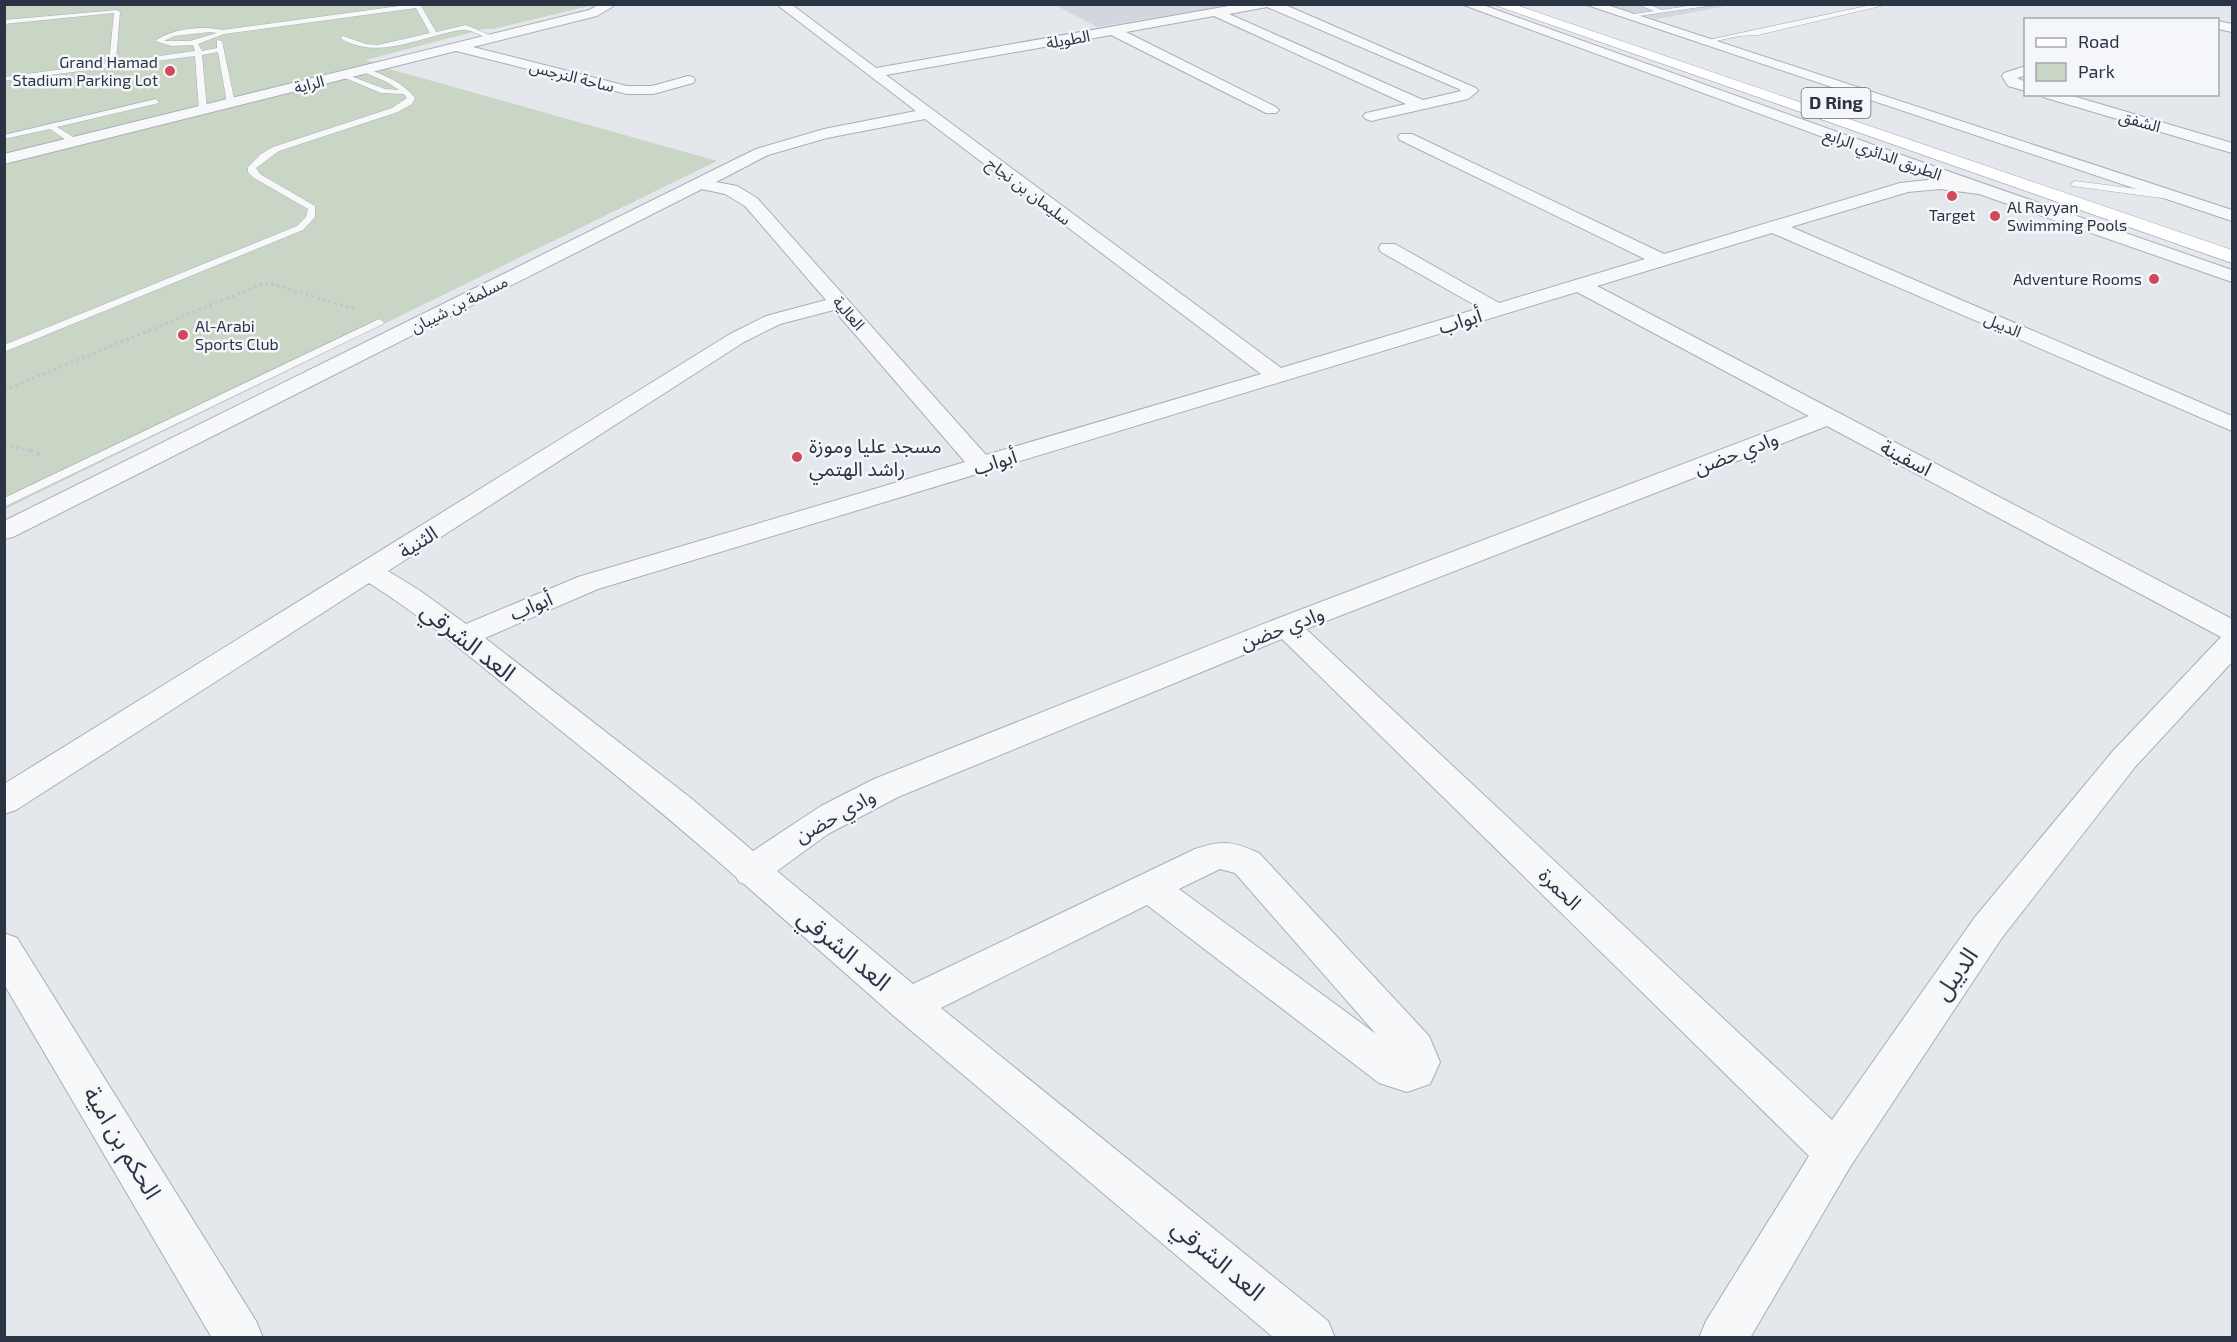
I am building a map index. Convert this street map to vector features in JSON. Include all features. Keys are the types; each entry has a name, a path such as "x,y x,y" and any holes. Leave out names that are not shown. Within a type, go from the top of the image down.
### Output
{"main road":[{"name":"الطريق الدائري الرابع","path":"1498,4 1962,166 2232,257"},
{"name":"الطريق الدائري الرابع","path":"1547,4 1818,97"},
{"path":"1962,166 2232,274"},
{"path":"2069,182 2232,235"}],"street":[{"name":"الراية","path":"4,159 593,13 611,4"},
{"name":"سليمان بن نجاح","path":"782,4 872,74 1277,375"},
{"name":"الطويلة","path":"872,74 1264,4"},
{"path":"1271,4 1471,91 1463,96 1371,116"},
{"name":"الطريق الدائري الرابع","path":"1467,4 1904,162 2232,274"},
{"path":"1590,4 2232,216"},
{"path":"1217,13 1421,105"},
{"path":"1114,31 1271,110"},
{"name":"ساحة النرجس","path":"456,47 627,90 653,90 688,80"},
{"path":"2024,70 2009,76 2013,82 2024,87"},
{"name":"الشفق","path":"2055,96 2232,148"},
{"name":"مسلمة بن شيبان","path":"4,531 762,152 791,142 926,114"},
{"path":"1406,137 1662,260"},
{"path":"1904,162 1916,176 1914,182 1906,187"},
{"name":"العالية","path":"700,183 731,190 751,202 982,466"},
{"name":"أبواب","path":"464,638 505,616 588,583 1906,187 1940,184 1982,189"},
{"path":"2172,196 2211,198 2225,196"},
{"name":"الديبل","path":"1774,227 2232,424"},
{"name":"أبواب","path":"1388,248 1497,310"},
{"name":"اسفينة","path":"1579,285 2232,631"},
{"name":"الثنية","path":"4,801 754,328 794,313 840,302"},
{"name":"وادي حضن","path":"751,872 808,828 850,804 1286,626 1829,417"},
{"name":"العد الشرقي","path":"370,572 409,596 680,808 751,872 909,1005 1311,1338"},
{"name":"الحمرة","path":"1286,626 1835,1152"},
{"name":"الديبل","path":"1723,1338 1835,1152 1988,928 2124,759 2232,644"},
{"path":"909,1005 1149,887 1207,859 1220,855 1234,857 1247,863 1414,1049 1420,1058 1419,1067 1413,1073 1403,1074 1393,1070 1149,887"},
{"name":"الحكم بن امية","path":"4,949 239,1338"}],"lane":[{"path":"307,12 366,4"},
{"path":"1640,4 1662,12"},
{"path":"1627,17 1718,4"},
{"path":"1708,44 1739,34 1758,33 1886,4"},
{"path":"220,33 210,30 183,33 165,36 158,41 166,44 190,42 220,33 417,5 434,34"},
{"path":"4,22 105,11 117,12 112,64"},
{"path":"318,11 320,19"},
{"path":"343,38 373,47 466,27 494,38"},
{"path":"220,33 231,103"},
{"path":"1708,44 1752,38 1758,33"},
{"path":"190,42 197,47 203,110"},
{"path":"4,79 221,50"},
{"path":"4,349 300,228 313,214 308,202 252,172 256,162 276,149 404,106 411,98 399,84 363,70"},
{"path":"342,75 384,91 404,92"},
{"path":"4,137 156,101"},
{"path":"51,126 75,142"},
{"path":"2069,182 2172,196"},
{"path":"4,503 379,322"}],"path":[{"path":"4,390 260,285 269,284 358,310"},
{"path":"4,445 25,448 75,468"}],"shaded area":[{"path":"1055,5 1230,5 1097,27"},
{"path":"1609,5 1731,5 1657,19"}],"green space":[{"name":"Al-Arabi Sports Club","path":"5,5 593,5 493,29 484,29 366,60 393,70 717,161 5,509"}],"place":[{"name":"Grand Hamad Stadium Parking Lot","path":"170,71"},
{"name":"Target","path":"1952,196"},
{"name":"Al Rayyan Swimming Pools","path":"1995,216"},
{"name":"Adventure Rooms","path":"2154,279"},
{"name":"Al-Arabi Sports Club","path":"183,335"},
{"name":"مسجد عليا وموزة راشد الهتمي","path":"797,457"}]}
